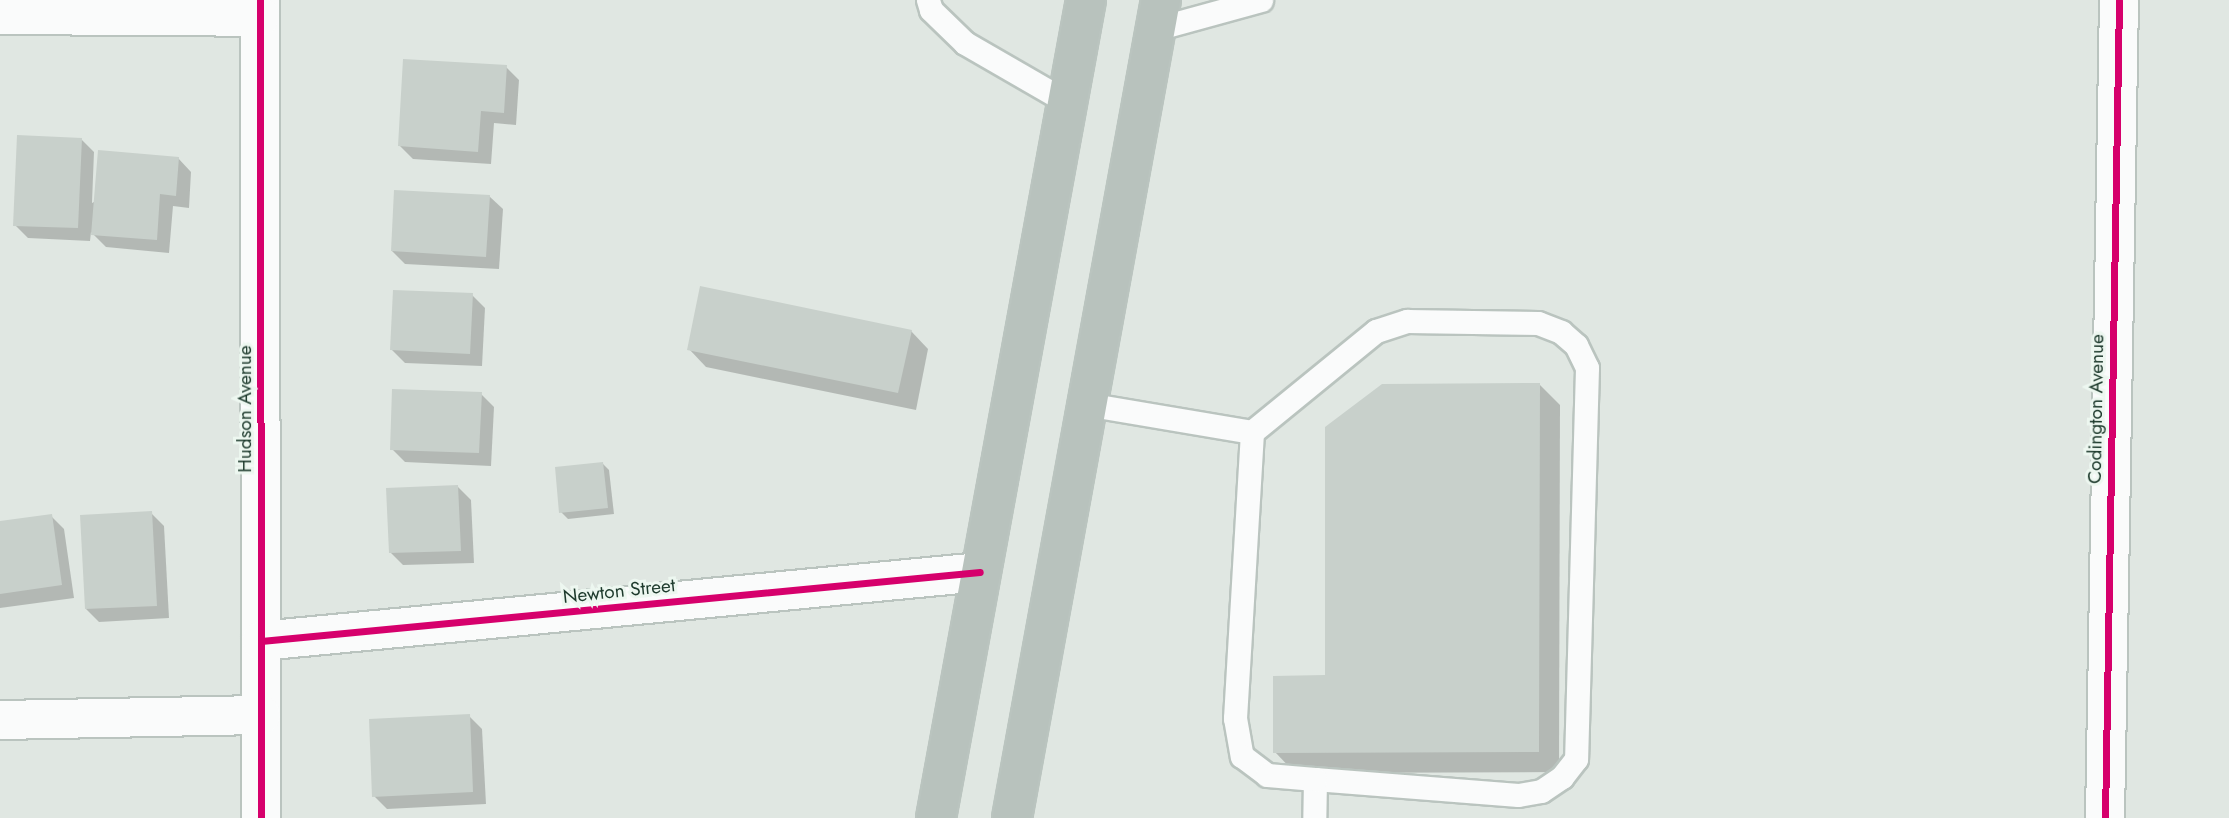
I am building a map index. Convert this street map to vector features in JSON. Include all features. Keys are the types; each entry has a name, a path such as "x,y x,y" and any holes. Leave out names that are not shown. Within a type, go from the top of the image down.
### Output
{"highway":[{"path":"936,818 1086,0"},
{"path":"1012,818 1158,14"}],"street":[{"name":"Codington Avenue","path":"2105,818 2119,0"},
{"path":"0,15 260,8"},
{"name":"Hudson Avenue","path":"260,8 261,818"},
{"name":"Newton Street","path":"261,641 979,572"},
{"path":"0,720 261,715"}],"lane":[{"path":"928,0 932,10 965,43 1067,102"},
{"path":"1158,14 1261,0"},
{"path":"1407,321 1538,323 1561,332 1576,345 1587,368 1576,759 1562,777 1541,791 1518,795 1315,779 1267,775 1242,756 1235,718 1252,432 1376,331 1407,321"},
{"path":"1086,404 1252,432"},
{"path":"1314,818 1315,779"}],"building":[{"path":"403,59 507,65 504,113 481,111 478,152 398,146"},
{"path":"17,135 82,138 78,228 13,226"},
{"path":"98,150 179,157 176,196 160,194 157,240 91,235"},
{"path":"394,190 490,195 486,257 391,251"},
{"path":"700,286 912,330 898,393 687,350"},
{"path":"393,290 473,293 470,354 390,350"},
{"path":"1540,383 1539,752 1273,753 1273,676 1325,675 1325,427 1382,384"},
{"path":"392,389 482,392 479,453 390,450"},
{"path":"603,462 608,508 559,513 555,467"},
{"path":"458,485 461,551 389,553 386,488"},
{"path":"152,511 157,606 85,609 80,515"},
{"path":"52,514 62,585 0,594 0,521"},
{"path":"470,714 473,792 372,797 369,719"}],"cycle path":[{"path":"260,0 261,818"},
{"path":"2105,818 2119,0"},
{"path":"261,641 980,572"}]}
